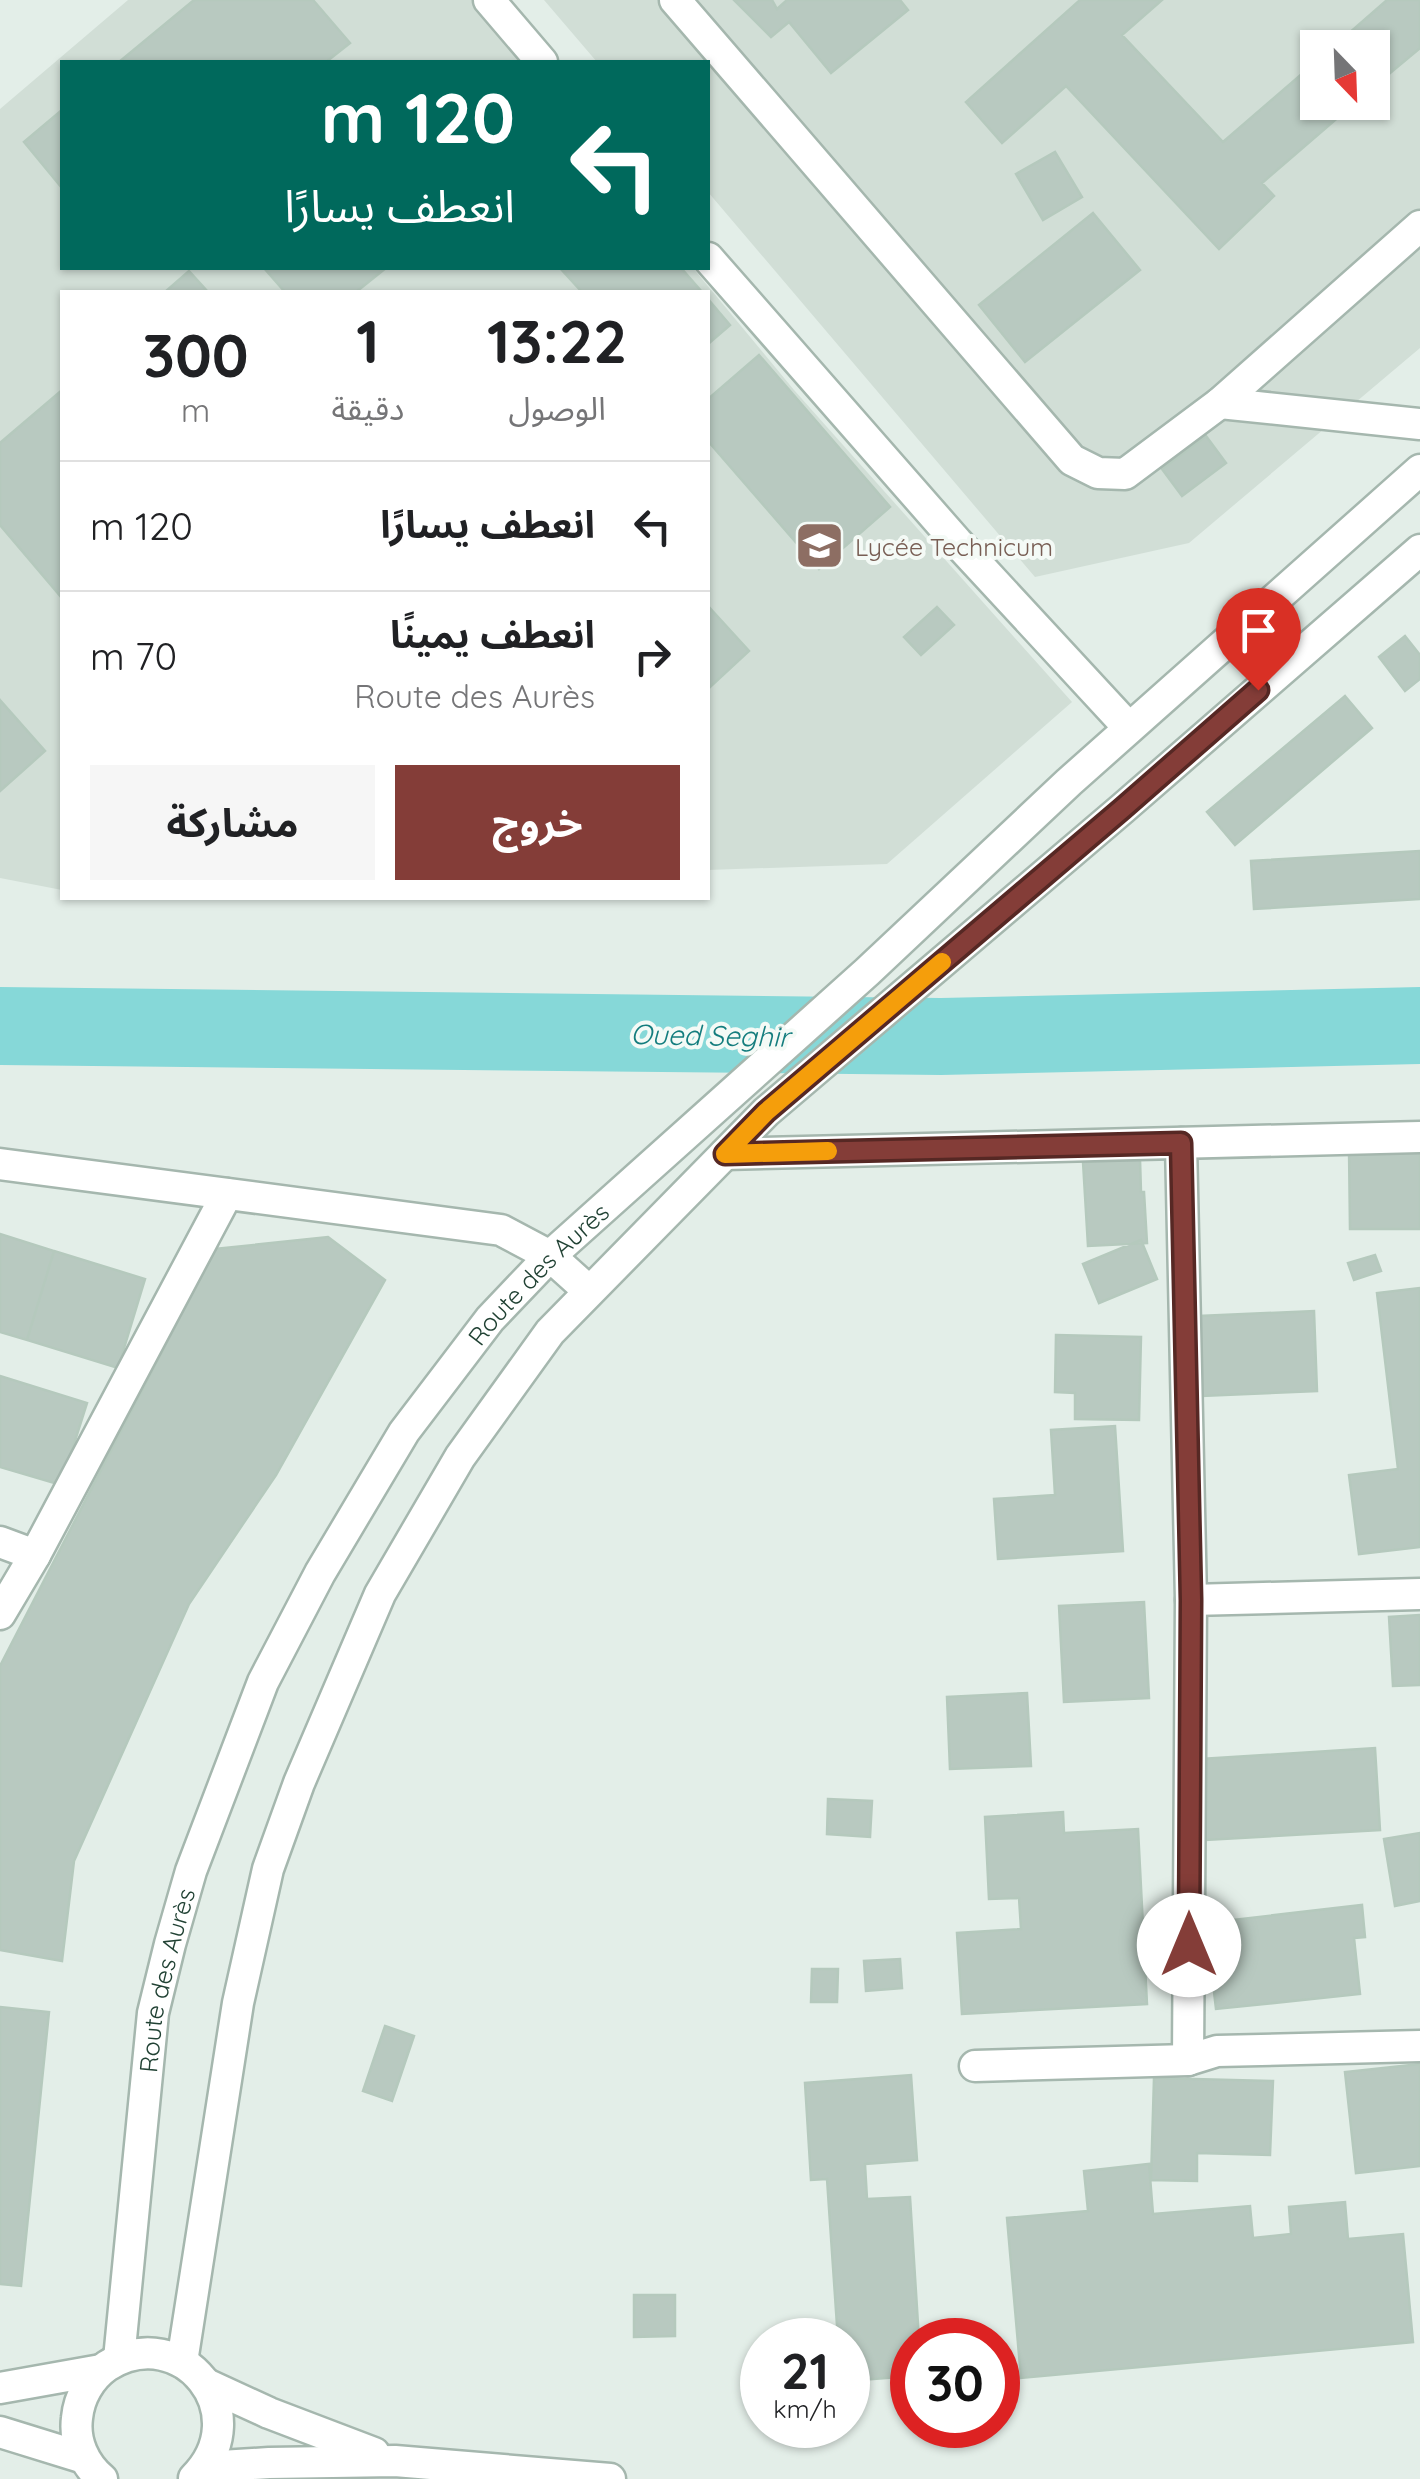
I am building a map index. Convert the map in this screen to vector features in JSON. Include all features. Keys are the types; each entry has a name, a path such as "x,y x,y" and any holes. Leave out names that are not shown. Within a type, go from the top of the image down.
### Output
{"street":[{"path":"489,0 540,60"},
{"path":"675,0 1072,460 1098,473 1124,474 1220,403 1420,226"},
{"path":"710,260 957,542 1129,728"},
{"path":"1220,403 1420,424"},
{"name":"Route des Aurès","path":"110,2365 153,2012 192,1871 263,1682 320,1572 404,1432 490,1319 550,1256 1129,728 1420,470"},
{"name":"Route des Aurès","path":"182,2362 245,1970 268,1869 299,1783 380,1594 460,1457 550,1332 766,1112 1420,550"},
{"path":"725,1154 1420,1137"},
{"path":"1181,1143 1191,1600 1188,2060"},
{"path":"0,1164 501,1230 550,1256 590,1291"},
{"path":"0,1614 228,1194"},
{"path":"0,1542 35,1555"},
{"path":"1191,1600 1420,1594"},
{"path":"975,2066 1188,2060 1216,2051 1420,2046"},
{"path":"0,2388 110,2365 140,2354 162,2355 182,2362 208,2385 216,2404 219,2426 215,2447 199,2473"},
{"path":"93,2469 78,2440 76,2421 88,2384 110,2365"},
{"path":"208,2385 269,2413 396,2460"},
{"path":"0,2432 93,2469"},
{"path":"199,2473 268,2462 396,2460 610,2479"}],"shaded area":[{"name":"Lycée Technicum","path":"128,0 472,0 522,60 60,60 60,270 695,270 794,390 1072,702 887,864 710,870 710,290 60,290 60,890 0,878 0,109"},
{"path":"544,0 1420,0 1420,348 1189,543 1035,577 710,194 710,60 595,60"}],"water":[{"name":"Oued Seghir","path":"0,987 941,998 1420,987 1420,1064 941,1075 0,1065"}],"building":[{"path":"194,0 313,0 350,43 329,60 121,60"},
{"path":"734,0 772,0 777,9 787,0 900,0 908,10 831,73 789,22 771,37"},
{"path":"1080,0 1162,0 1122,35 1223,142 1300,76 1300,120 1335,120 1262,183 1274,196 1219,249 1066,86 1002,143 966,102"},
{"path":"1387,0 1420,0 1420,48 1390,73 1390,30 1353,30"},
{"path":"60,112 60,186 24,142"},
{"path":"1055,152 1082,197 1043,220 1016,174"},
{"path":"1093,213 1140,270 1025,362 979,305"},
{"path":"266,270 384,270 358,290 283,290"},
{"path":"562,270 683,270 700,290 580,290"},
{"path":"189,271 206,290 167,290"},
{"path":"710,301 730,325 710,342"},
{"path":"759,355 890,507 819,569 710,443 710,397"},
{"path":"60,392 60,596 0,525 0,443"},
{"path":"1206,436 1226,463 1182,496 1162,469"},
{"path":"937,607 954,625 921,655 904,637"},
{"path":"710,608 749,651 710,687"},
{"path":"1405,636 1420,655 1420,679 1405,691 1379,657"},
{"path":"1345,696 1372,728 1235,845 1207,812"},
{"path":"0,700 45,751 0,791"},
{"path":"1420,851 1420,899 1254,909 1251,861"},
{"path":"1349,1149 1420,1149 1420,1229 1350,1229"},
{"path":"1140,1159 1147,1243 1088,1246 1083,1162"},
{"path":"0,1234 54,1251 27,1340 0,1332"},
{"path":"328,1237 385,1280 276,1475 189,1604 74,1861 62,1961 0,1950 0,1666 215,1249"},
{"path":"1141,1240 1157,1279 1099,1303 1083,1264"},
{"path":"54,1251 145,1279 118,1368 27,1340"},
{"path":"1375,1255 1381,1271 1354,1280 1348,1263"},
{"path":"1420,1288 1420,1547 1359,1554 1349,1475 1398,1469 1377,1293"},
{"path":"1314,1311 1317,1391 1202,1396 1199,1316"},
{"path":"1056,1335 1141,1337 1139,1420 1075,1419 1075,1393 1055,1392"},
{"path":"0,1376 87,1403 61,1485 0,1467"},
{"path":"1115,1426 1123,1551 998,1559 994,1499 1055,1495 1051,1430"},
{"path":"1144,1602 1149,1698 1064,1702 1059,1606"},
{"path":"1420,1615 1420,1685 1393,1686 1389,1617"},
{"path":"1027,1693 1031,1766 950,1769 947,1697"},
{"path":"1375,1748 1380,1830 1206,1840 1201,1759"},
{"path":"828,1799 872,1801 870,1837 827,1834"},
{"path":"1063,1812 1064,1833 1138,1829 1147,2004 962,2014 957,1933 1021,1929 1019,1898 989,1899 985,1817"},
{"path":"1420,1833 1420,1901 1395,1906 1384,1839"},
{"path":"1362,1905 1365,1937 1354,1938 1360,1994 1216,2009 1206,1923"},
{"path":"900,1959 902,1988 866,1991 864,1961"},
{"path":"812,1969 838,1969 837,2002 811,2002"},
{"path":"0,2007 49,2012 21,2286 0,2284"},
{"path":"385,2026 414,2036 392,2101 363,2091"},
{"path":"1420,2064 1420,2166 1356,2173 1345,2072"},
{"path":"911,2075 917,2160 865,2164 867,2199 910,2197 918,2318 890,2318 890,2378 870,2379 870,2318 836,2318 827,2179 811,2180 805,2083"},
{"path":"1154,2078 1273,2081 1270,2155 1197,2153 1197,2181 1151,2180"},
{"path":"1149,2164 1153,2214 1250,2206 1253,2238 1291,2234 1289,2207 1345,2202 1348,2239 1403,2234 1413,2342 1021,2378 1020,2318 1016,2318 1007,2218 1088,2211 1084,2171"},
{"path":"634,2295 675,2295 675,2336 634,2337"}],"slow traffic":[{"path":"828,1151 725,1154 766,1112 942,962"}],"place":[{"name":"Lycée Technicum","path":"820,546"}],"route":[{"path":"1189,1945 1191,1600 1181,1143 725,1154 766,1112 1258,690"}]}
